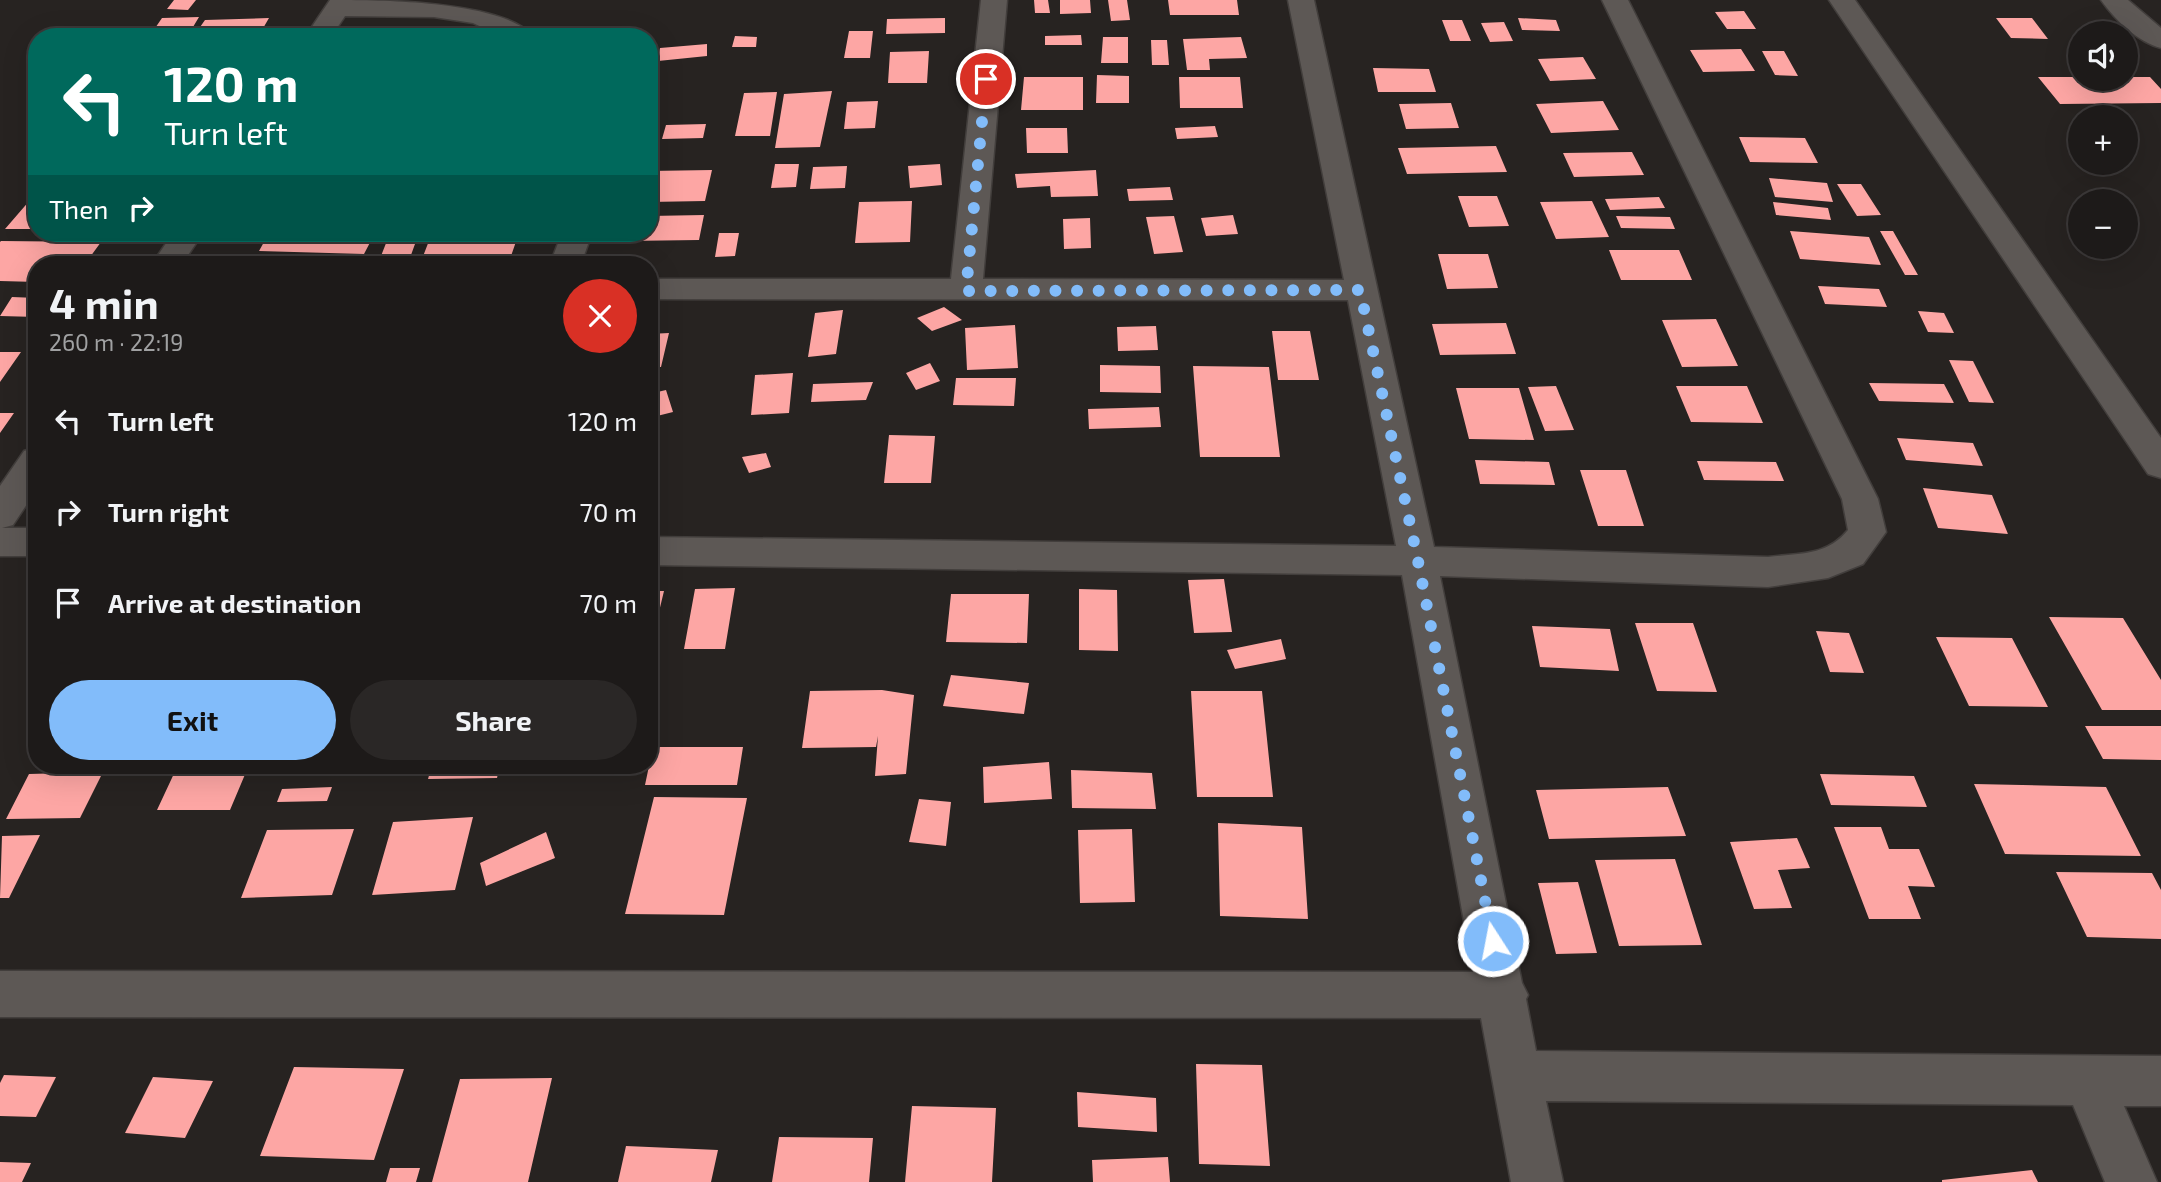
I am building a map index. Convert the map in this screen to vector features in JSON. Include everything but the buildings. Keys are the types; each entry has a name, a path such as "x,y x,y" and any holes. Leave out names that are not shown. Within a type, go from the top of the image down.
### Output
{"street":[{"path":"966,291 994,0"},
{"path":"1301,0 1418,561 1504,995 1537,1182"},
{"path":"658,551 1418,561 1768,572 1828,564 1850,554 1867,532 1860,499 1615,0"},
{"path":"1843,0 2161,465"},
{"path":"2114,0 2136,23 2161,40"},
{"path":"324,28 340,5 438,8 471,12 502,21 510,28"},
{"path":"658,289 1360,290"},
{"path":"0,515 28,473"},
{"path":"0,542 28,542"},
{"path":"0,994 1504,995"},
{"path":"1519,1076 2161,1081"},
{"path":"2088,1081 2131,1182"}],"route":[{"path":"986,79 966,291 1360,290 1418,561 1493,941"}]}
